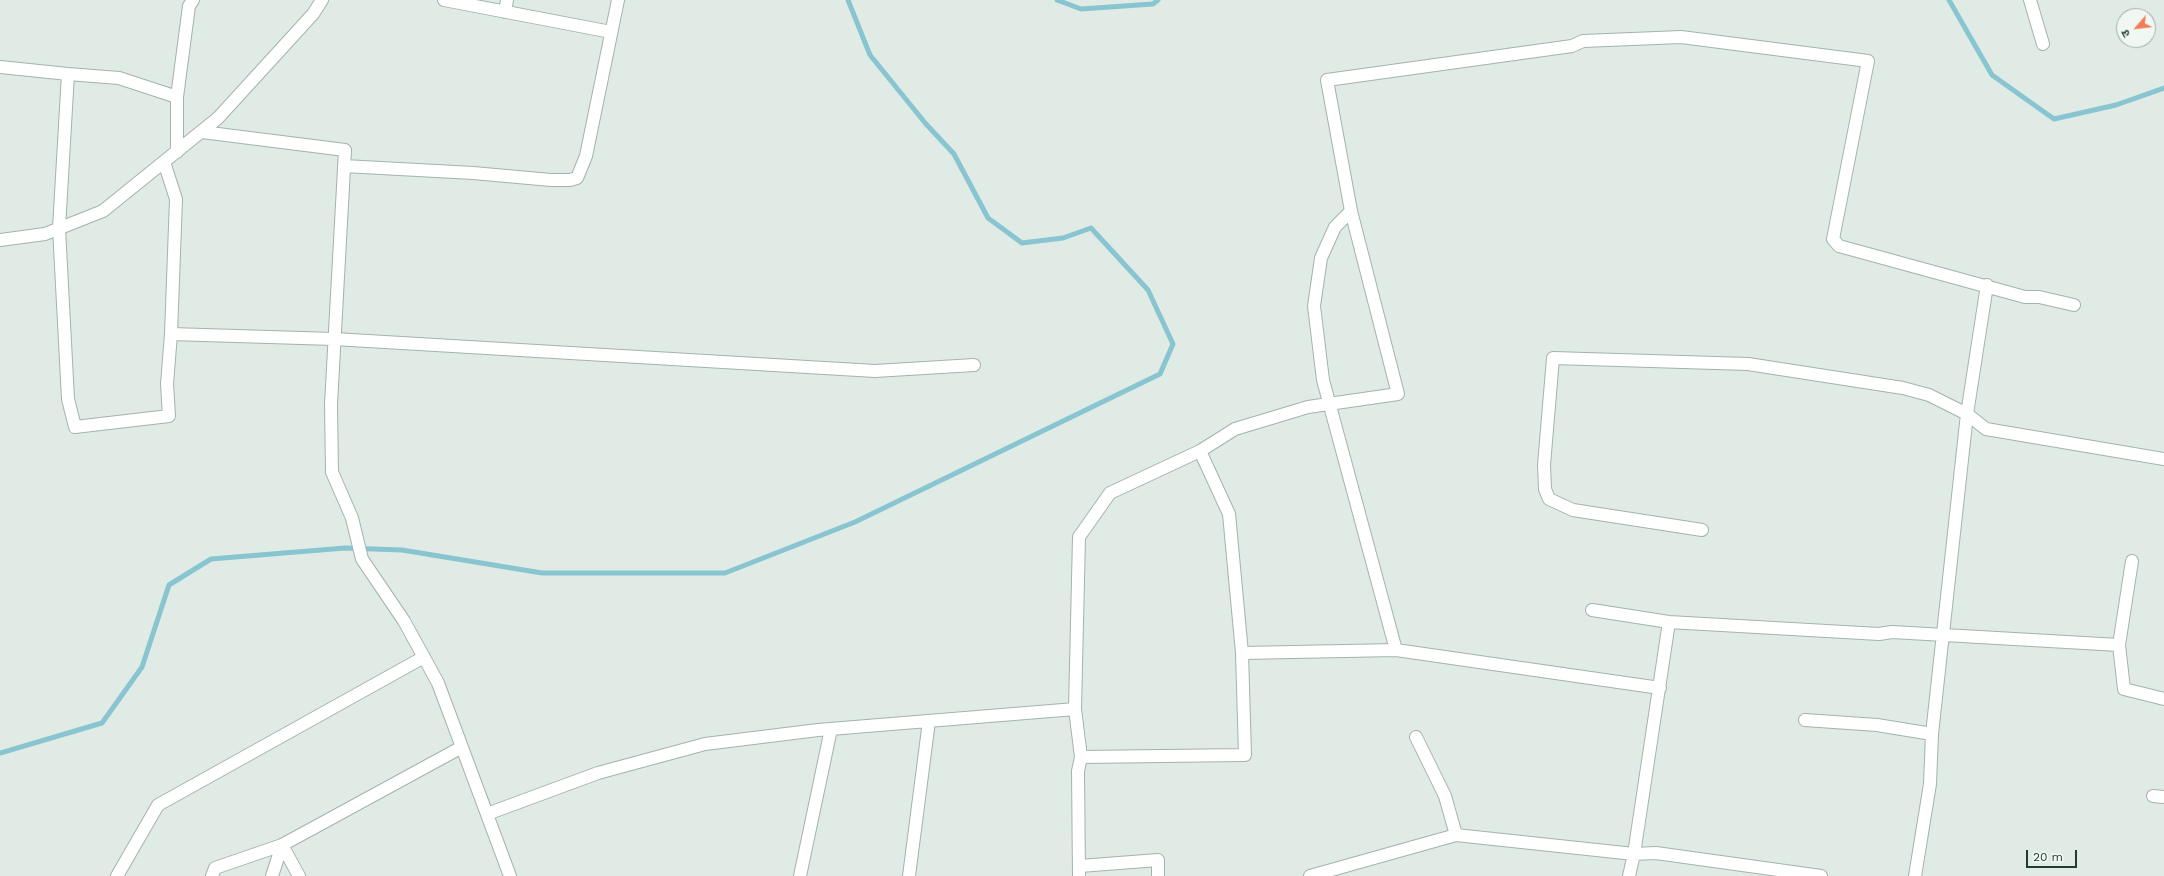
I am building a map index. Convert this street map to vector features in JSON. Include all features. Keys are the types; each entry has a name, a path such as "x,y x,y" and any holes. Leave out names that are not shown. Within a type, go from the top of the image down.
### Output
{"street":[{"path":"177,152 177,97 189,6 193,0"},
{"path":"0,240 45,234 103,211 218,118 313,14 322,0"},
{"path":"444,0 506,6 610,32"},
{"path":"344,166 473,173 552,180 570,180 577,178 586,156 610,32 618,0"},
{"path":"2030,0 2043,44"},
{"path":"1158,876 1158,860 1079,871 1078,771 1081,757 1075,709 1079,537 1110,492 1200,451 1235,429 1308,407 1398,394 1351,211 1327,80 1572,46 1583,41 1688,38 1868,61 1833,239 1839,246 1987,285 2025,297 2039,297 2074,305"},
{"path":"0,67 119,78 177,97"},
{"path":"68,74 59,228 68,399 75,427 169,416 167,384 171,334 176,199 164,162"},
{"path":"202,132 345,150 331,404 332,472 352,518 362,559 404,621 438,684 510,876"},
{"path":"1351,211 1335,227 1321,258 1314,306 1323,380 1396,650"},
{"path":"1915,876 1930,784 1932,734 1967,414 1987,285"},
{"path":"171,334 334,339 875,371 974,365"},
{"path":"1702,530 1572,510 1549,499 1545,489 1544,465 1554,358 1748,364 1903,388 1929,395 1967,414 1986,429 2164,459"},
{"path":"1081,757 1245,754 1242,653 1229,514 1200,451"},
{"path":"2132,561 2119,645 2124,689 2164,700"},
{"path":"1592,610 1669,622 1879,634 1892,632 2119,645"},
{"path":"1629,876 1634,854 1669,622"},
{"path":"1242,653 1396,650 1660,688"},
{"path":"117,876 158,805 424,658"},
{"path":"487,814 598,773 705,744 831,729 1075,709"},
{"path":"1805,720 1877,725 1932,734"},
{"path":"909,876 929,721"},
{"path":"800,876 831,729"},
{"path":"1416,737 1445,796 1456,835"},
{"path":"212,876 215,868 282,845 462,747"},
{"path":"1310,876 1456,835 1634,854 1656,853 1768,873 1821,876"},
{"path":"272,876 282,845"},
{"path":"282,845 298,876"}],"waterway":[{"path":"0,753 102,723 142,667 169,585 211,559 345,548 402,550 542,573 725,573 855,522 1160,374 1173,344 1148,290 1091,228 1063,238 1022,243 988,218 954,154 926,124 870,55 848,0"},
{"path":"1057,0 1081,9 1153,4 1158,0"},
{"path":"1949,0 1992,75 2054,119 2116,105 2164,88"}]}
